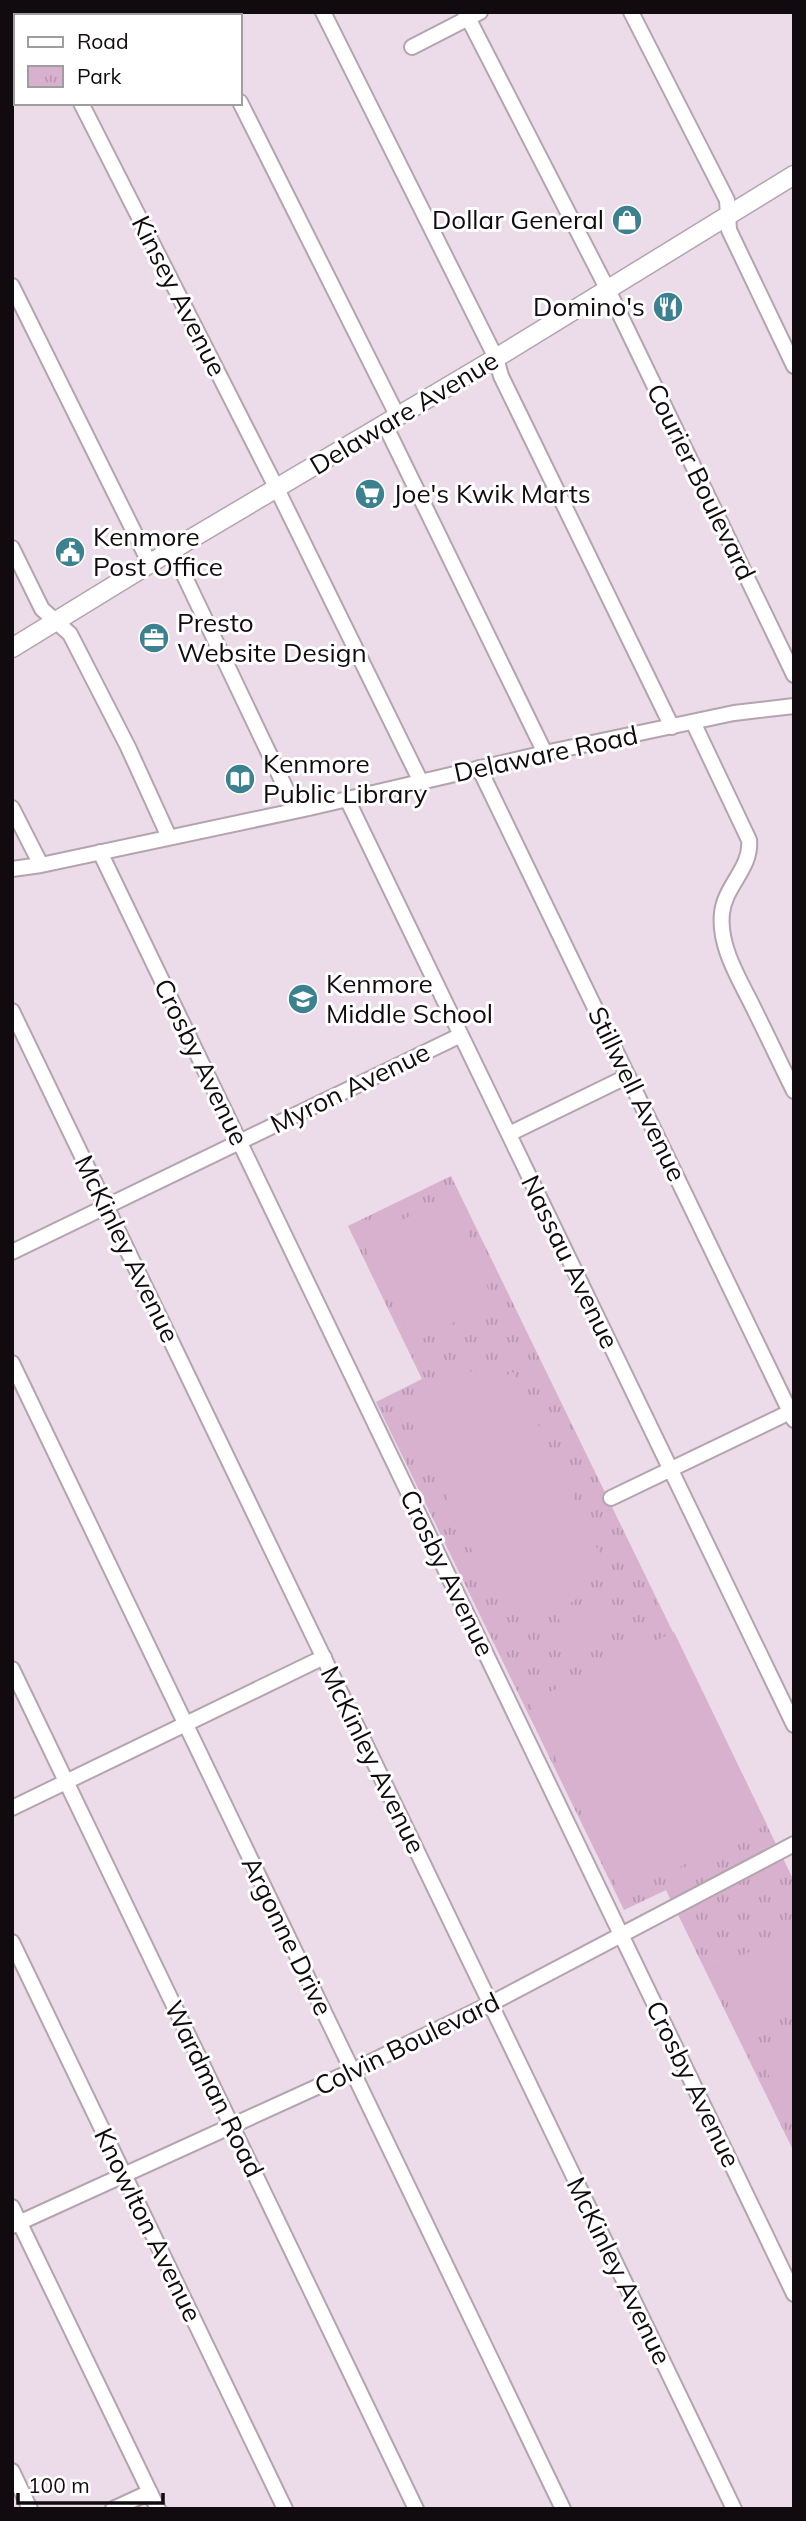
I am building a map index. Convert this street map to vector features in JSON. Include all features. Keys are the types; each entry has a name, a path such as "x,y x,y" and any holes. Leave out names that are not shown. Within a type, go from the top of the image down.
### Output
{"main road":[{"name":"Delaware Avenue","path":"12,648 496,358 794,175"}],"street":[{"path":"323,12 496,358 501,376 672,727"},
{"path":"631,12 727,200 729,230 794,366"},
{"path":"412,47 471,14"},
{"name":"Courier Boulevard","path":"471,14 794,675"},
{"name":"Kinsey Avenue","path":"82,105 277,489 421,782"},
{"path":"241,105 545,753"},
{"path":"12,286 150,564"},
{"path":"12,548 42,609 70,634 128,747 169,838"},
{"path":"172,550 296,810"},
{"name":"Delaware Road","path":"12,869 169,838 734,713 794,706"},
{"path":"693,722 749,840 748,859 734,879 723,903 724,943 794,1091"},
{"name":"Stillwell Avenue","path":"479,768 792,1416"},
{"name":"Nassau Avenue","path":"347,799 794,1725"},
{"path":"12,808 41,865"},
{"name":"Crosby Avenue","path":"100,852 794,2294"},
{"name":"McKinley Avenue","path":"12,1011 734,2509"},
{"name":"Myron Avenue","path":"12,1252 461,1035"},
{"path":"509,1134 628,1076"},
{"name":"Argonne Drive","path":"12,1363 563,2509"},
{"path":"611,1498 792,1416"},
{"path":"12,1808 324,1657"},
{"name":"Wardman Road","path":"12,1669 416,2509"},
{"name":"Colvin Boulevard","path":"16,2224 352,2071 490,2004 794,1844"},
{"name":"Knowlton Avenue","path":"12,1942 285,2509"},
{"path":"12,2207 16,2224 158,2509"},
{"path":"12,2471 30,2509"},
{"path":"113,2509 150,2492"}],"green space":[{"path":"451,1176 794,1881 794,2152 666,1890 624,1910 376,1402 422,1379 348,1226"},
{"path":"444,1196 455,1200 493,1302 413,1344 363,1243"},
{"path":"468,1371 500,1379 513,1372 609,1573 589,1583 575,1600 550,1613 538,1615 516,1611 496,1595 487,1583 406,1410 423,1403 444,1380"},
{"path":"597,1597 613,1629 573,1648 558,1617"},
{"path":"674,1632 767,1825 621,1895 529,1702"},
{"path":"794,1930 794,2006 742,2031 712,1970"},
{"path":"794,2033 794,2126 757,2051"}],"place":[{"name":"Dollar General","path":"627,220"},
{"name":"Domino's","path":"668,307"},
{"name":"Joe's Kwik Marts","path":"370,494"},
{"name":"Kenmore Post Office","path":"70,552"},
{"name":"Presto Website Design","path":"154,638"},
{"name":"Kenmore Public Library","path":"240,779"},
{"name":"Kenmore Middle School","path":"303,999"}]}
